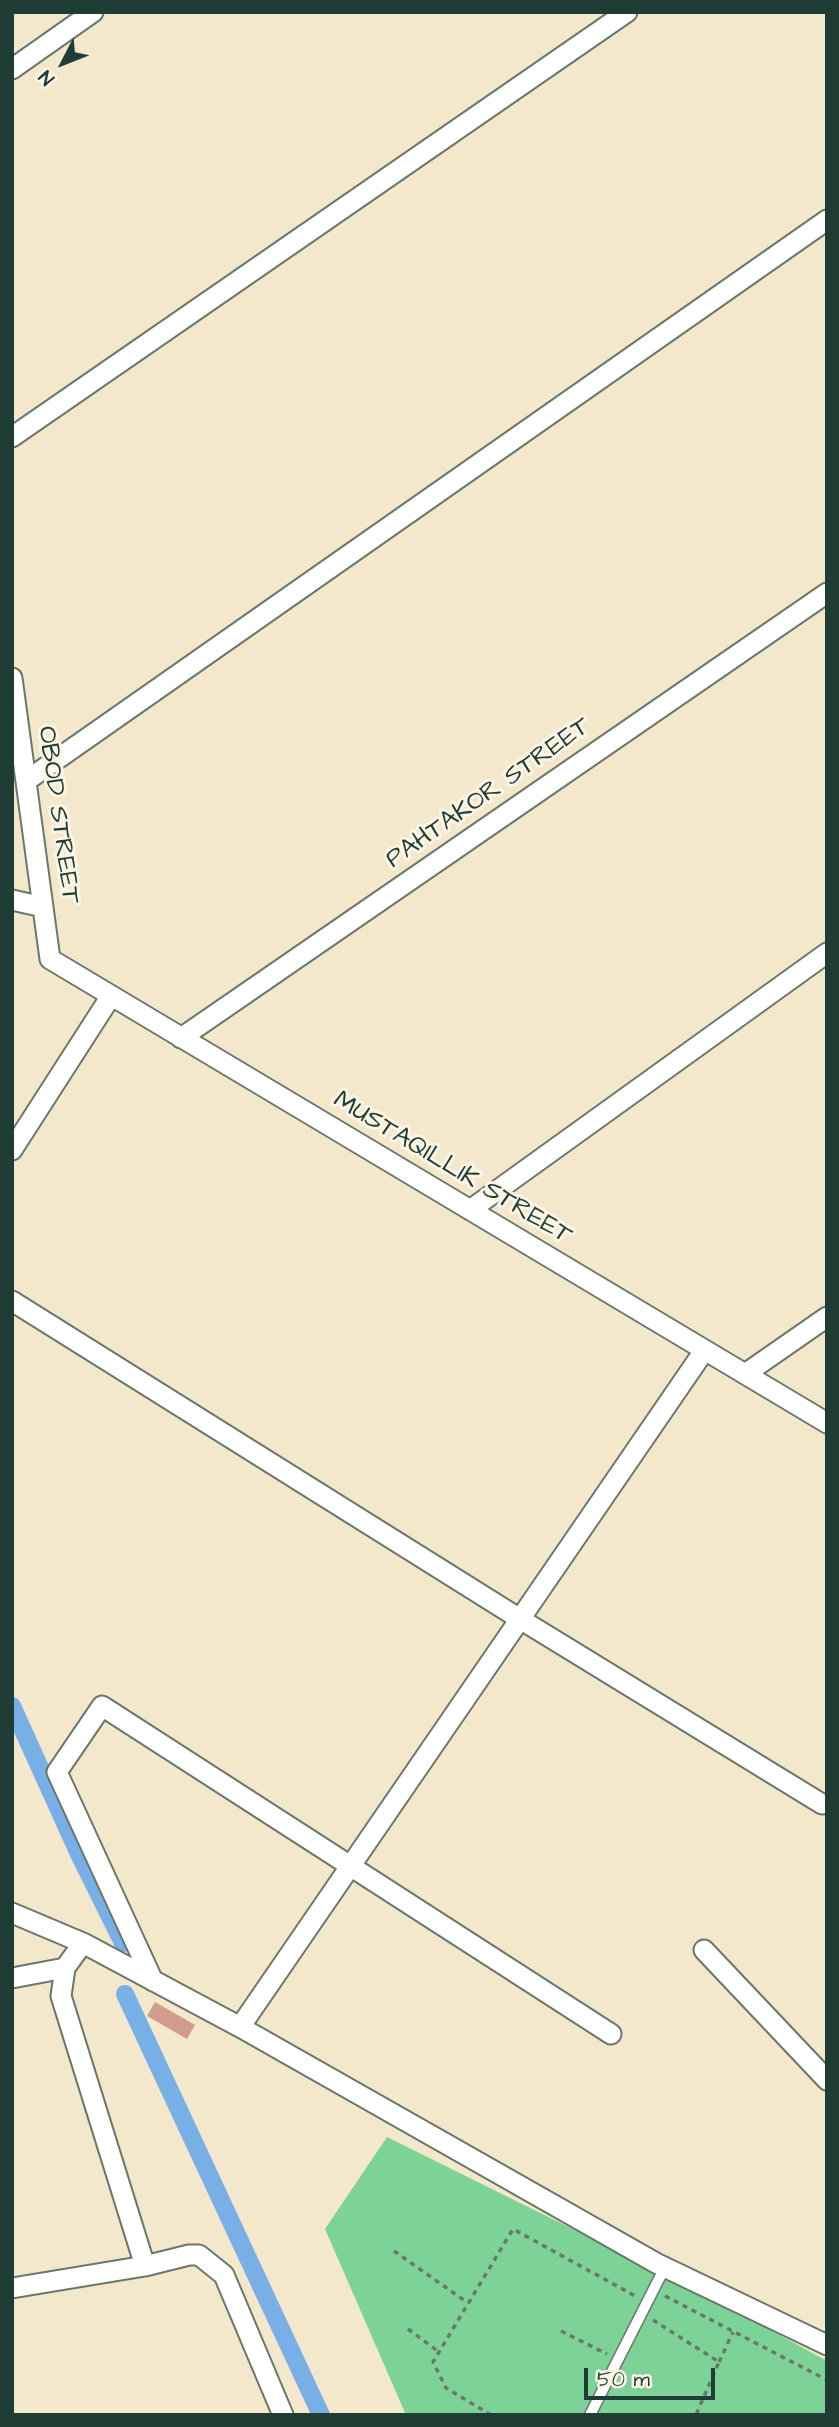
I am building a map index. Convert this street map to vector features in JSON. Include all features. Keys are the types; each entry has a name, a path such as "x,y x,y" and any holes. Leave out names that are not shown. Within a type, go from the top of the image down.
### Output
{"street":[{"path":"12,69 93,12"},
{"path":"12,437 627,12"},
{"path":"26,781 827,220"},
{"name":"PAHTAKOR STREET","path":"181,1038 827,593"},
{"name":"OBOD STREET","path":"12,678 50,959"},
{"path":"12,900 43,907"},
{"path":"470,1210 827,953"},
{"name":"MUSTAQILLIK STREET","path":"50,959 827,1423"},
{"path":"12,1150 111,996"},
{"path":"12,1301 520,1619 822,1804"},
{"path":"745,1374 827,1317"},
{"path":"240,2027 704,1351"},
{"path":"153,1981 57,1772 102,1706 611,2034"},
{"path":"12,1913 83,1943 240,2027 665,2267 827,2345"},
{"path":"83,1943 65,1968 61,1996 145,2266"},
{"path":"705,1950 824,2072"},
{"path":"12,1978 65,1968"},
{"path":"12,2288 200,2255 224,2275 283,2415"}],"lane":[{"path":"590,2415 665,2267"}],"path":[{"path":"491,2415 446,2388 433,2362 513,2229 648,2302"},
{"path":"394,2251 468,2303"},
{"path":"654,2291 827,2380"},
{"path":"642,2314 719,2362"},
{"path":"408,2329 439,2352"},
{"path":"561,2331 619,2360"},
{"path":"696,2415 733,2332"}],"green space":[{"path":"387,2137 710,2297 827,2361 827,2415 406,2415 325,2229"}],"building":[{"path":"155,2002 195,2025 187,2039 147,2016"}],"waterway":[{"path":"12,1706 123,1943"},
{"path":"125,1994 321,2415"}]}
